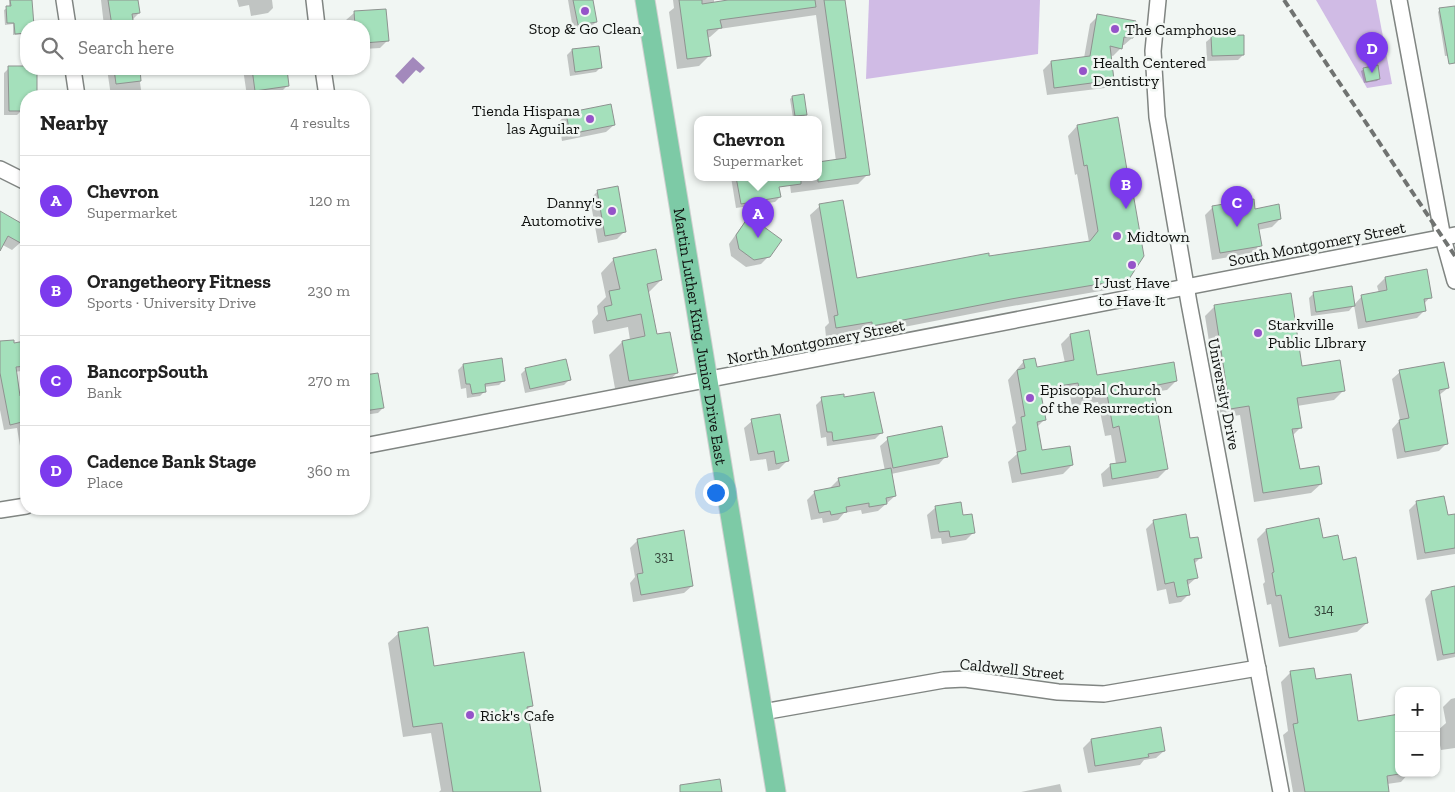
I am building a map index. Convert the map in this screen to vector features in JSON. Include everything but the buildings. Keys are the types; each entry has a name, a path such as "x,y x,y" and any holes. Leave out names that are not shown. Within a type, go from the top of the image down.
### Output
{"main road":[{"name":"Martin Luther King, Junior Drive East","path":"645,0 776,792"}],"street":[{"path":"64,0 67,20"},
{"path":"314,0 317,20"},
{"name":"University Drive","path":"1158,0 1153,51 1157,117 1186,286 1281,792"},
{"path":"1399,0 1449,236 1455,280"},
{"path":"75,75 76,90"},
{"path":"324,75 326,90"},
{"path":"0,169 20,179"},
{"name":"South Montgomery Street","path":"1186,286 1449,236"},
{"name":"North Montgomery Street","path":"370,445 1186,286"},
{"path":"0,510 20,507"},
{"name":"Caldwell Street","path":"763,712 944,680 965,679 1058,692 1104,694 1258,668"}],"shaded area":[{"path":"869,0 1040,0 1038,54 866,79"},
{"path":"1316,0 1376,0 1392,84 1367,88"},
{"path":"413,57 425,68 420,73 416,70 403,84 395,76"}],"railway":[{"path":"1284,0 1455,256"}],"place":[{"name":"Stop & Go Clean","path":"585,11"},
{"name":"The Camphouse","path":"1115,29"},
{"name":"Health Centered Dentistry","path":"1083,71"},
{"name":"Cadence Bank Stage","path":"1372,73"},
{"name":"Tienda Hispana las Aguilar","path":"590,119"},
{"name":"Orangetheory Fitness","path":"1126,209"},
{"name":"Danny's Automotive","path":"612,211"},
{"name":"BancorpSouth","path":"1237,227"},
{"name":"Midtown","path":"1117,236"},
{"name":"Chevron","path":"758,238"},
{"name":"I Just Have to Have It","path":"1132,265"},
{"name":"Starkville Public LIbrary","path":"1258,333"},
{"name":"Episcopal Church of the Resurrection","path":"1030,398"},
{"name":"Rick's Cafe","path":"470,715"}]}
